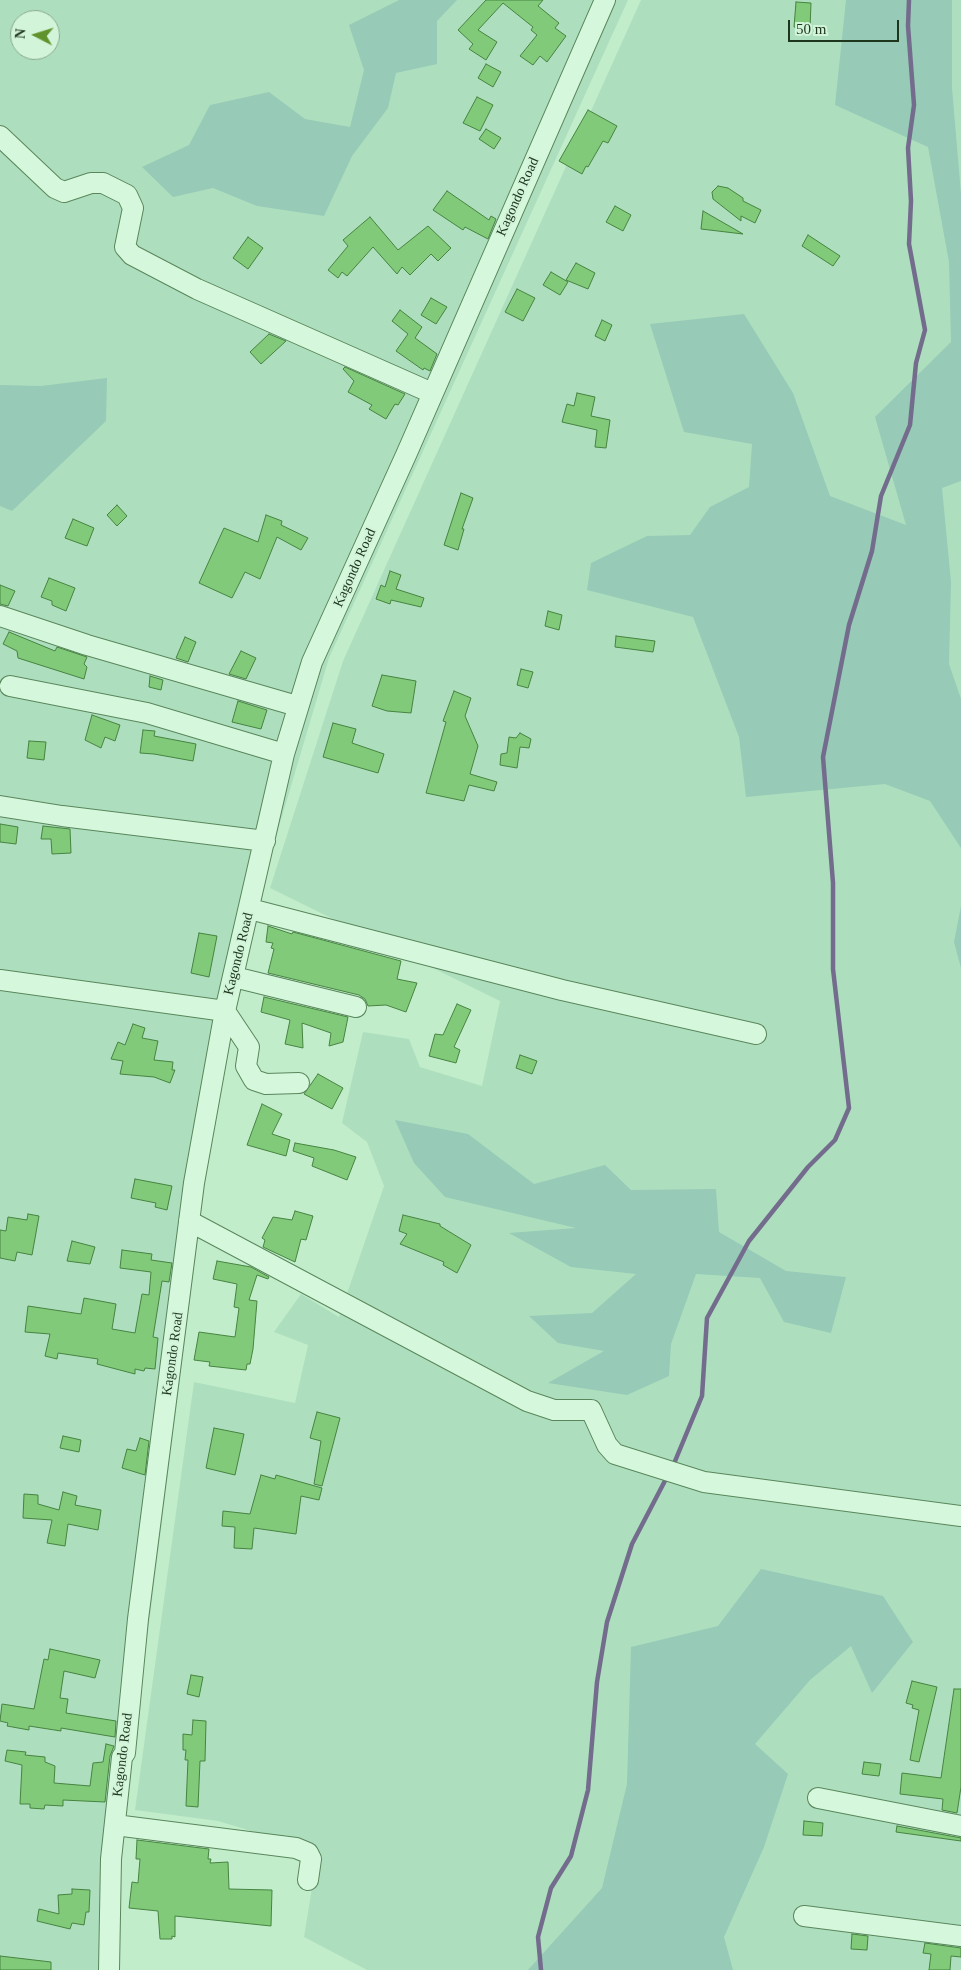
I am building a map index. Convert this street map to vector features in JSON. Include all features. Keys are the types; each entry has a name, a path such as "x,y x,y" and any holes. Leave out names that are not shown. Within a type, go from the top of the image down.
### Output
{"street":[{"name":"Kagondo Road","path":"109,1970 111,1859 138,1619 189,1221 200,1146 226,1011 284,754 297,706 312,662 605,0"},
{"path":"0,136 55,188 64,192 90,183 102,182 128,196 133,208 125,247 132,255 197,289 432,393"},
{"path":"0,616 87,645 297,706"},
{"path":"10,686 147,713 284,754"},
{"path":"0,806 62,816 265,841"},
{"path":"250,909 562,990 756,1034"},
{"path":"234,977 356,1006"},
{"path":"0,980 226,1011 249,1047 246,1066 254,1080 266,1084 299,1083"},
{"path":"189,1221 527,1401 554,1410 592,1410 607,1445 615,1454 704,1482 961,1516"},
{"path":"818,1798 961,1826"},
{"path":"115,1824 296,1848 308,1853 311,1859 308,1880"},
{"path":"804,1916 961,1936"}],"green space":[{"path":"0,0 628,0 329,658 262,884 214,1110 122,1837 115,1970 0,1970"},
{"path":"399,0 457,0 437,21 437,64 396,73 388,108 352,156 324,216 257,206 213,188 173,197 142,167 189,145 210,105 269,92 305,119 350,127 364,70 349,25"},
{"path":"641,0 961,0 961,1970 367,1970 304,1937 318,1851 218,1821 135,1810 194,1382 295,1403 308,1345 274,1332 301,1294 339,1317 384,1186 367,1142 342,1123 363,1032 409,1039 420,1067 482,1086 500,1001 270,888 343,661"},
{"path":"846,0 952,0 952,88 961,194 961,481 942,488 951,582 949,664 961,699 961,848 930,801 885,784 746,797 739,737 693,617 587,590 591,563 647,536 690,535 710,507 749,487 752,444 684,432 650,324 744,314 793,393 830,496 906,525 875,417 951,342 949,262 928,147 835,105"},
{"path":"107,378 106,421 12,511 0,506 0,385 41,386"},
{"path":"961,906 961,968 954,942"},
{"path":"395,1120 468,1134 534,1184 605,1165 631,1190 716,1189 719,1232 786,1271 846,1277 831,1333 784,1322 760,1278 696,1274 671,1344 669,1376 627,1395 548,1383 604,1351 558,1343 529,1316 592,1313 636,1274 571,1267 509,1233 576,1228 445,1197 414,1163"},
{"path":"761,1569 883,1596 913,1642 872,1693 851,1646 810,1680 755,1744 788,1774 764,1847 724,1937 733,1970 528,1970 602,1888 627,1784 631,1647 718,1626"}],"building":[{"path":"486,0 543,0 538,6 559,23 555,28 566,36 547,62 540,56 533,65 520,56 537,35 531,30 533,27 503,3 478,30 497,42 486,60 469,49 473,44 458,30"},
{"path":"796,2 811,3 810,28 794,27"},
{"path":"486,64 501,72 493,87 478,78"},
{"path":"477,97 493,105 480,131 463,123"},
{"path":"588,110 617,126 608,143 603,141 582,174 559,161"},
{"path":"486,129 501,138 494,149 479,139"},
{"path":"718,186 728,188 743,198 743,201 761,210 755,223 741,216 741,221 713,199 712,192"},
{"path":"447,191 489,220 491,216 496,219 488,239 465,227 463,230 433,210"},
{"path":"615,206 631,215 623,231 606,222"},
{"path":"703,211 743,234 701,229"},
{"path":"370,217 398,250 428,226 451,248 438,261 431,254 410,275 402,267 397,274 373,247 347,276 342,272 338,278 328,270 348,246 343,240"},
{"path":"808,235 840,256 833,266 802,246"},
{"path":"248,237 263,248 248,269 233,258"},
{"path":"576,263 595,273 588,289 566,280"},
{"path":"551,272 568,282 560,295 543,285"},
{"path":"517,289 535,298 523,321 505,312"},
{"path":"431,298 447,307 436,324 421,315"},
{"path":"400,310 422,327 415,338 437,354 430,371 424,368 423,370 396,351 408,334 392,321"},
{"path":"602,320 612,325 605,341 595,336"},
{"path":"269,334 286,341 261,364 250,352"},
{"path":"345,367 405,394 398,405 395,404 386,419 369,409 372,405 348,392 354,381 343,369"},
{"path":"577,393 595,397 591,416 610,420 606,448 595,447 597,430 562,422 567,404 574,406"},
{"path":"461,493 473,498 462,529 464,529 458,550 444,545"},
{"path":"117,505 127,516 117,526 107,515"},
{"path":"266,515 282,521 281,525 308,538 301,550 277,537 260,579 245,572 232,598 199,583 224,528 258,542"},
{"path":"73,519 94,528 87,546 65,538"},
{"path":"390,571 401,575 396,589 424,598 421,607 391,600 390,604 376,599 381,585 385,587"},
{"path":"49,578 75,588 66,611 52,605 52,601 41,597"},
{"path":"0,585 15,591 8,606 0,604"},
{"path":"548,611 562,615 559,630 545,626"},
{"path":"9,632 55,651 57,647 87,657 84,664 87,667 84,679 18,658 17,651 3,644"},
{"path":"616,636 655,641 653,652 615,647"},
{"path":"185,637 196,642 188,662 176,658"},
{"path":"241,651 256,658 246,679 229,674"},
{"path":"521,669 533,672 528,688 517,685"},
{"path":"382,675 416,681 411,713 387,711 372,706"},
{"path":"150,676 163,680 161,690 149,687"},
{"path":"454,691 471,698 465,716 478,746 470,774 497,782 494,791 469,785 464,801 426,793 446,722 443,721"},
{"path":"238,701 267,710 261,729 232,722"},
{"path":"92,715 120,725 115,741 105,737 101,748 85,740"},
{"path":"333,723 356,729 352,743 384,754 378,773 323,757"},
{"path":"143,730 155,731 154,736 196,744 193,761 140,753"},
{"path":"520,733 531,739 529,748 520,747 517,768 500,765 501,754 507,753 509,737 516,738"},
{"path":"29,741 46,742 44,760 27,758"},
{"path":"0,824 18,827 16,844 0,842"},
{"path":"43,826 70,829 71,853 52,854 51,839 41,839"},
{"path":"268,926 292,934 293,932 401,961 397,979 417,983 406,1012 386,1005 368,1006 365,999 359,995 268,973 274,949 271,948 273,943 266,942"},
{"path":"199,933 217,936 209,977 191,973"},
{"path":"264,997 348,1017 343,1042 329,1046 331,1033 302,1023 303,1048 285,1044 290,1020 261,1012"},
{"path":"457,1004 471,1010 454,1047 460,1050 456,1063 429,1056 435,1034 443,1035"},
{"path":"133,1024 145,1028 142,1038 158,1041 154,1060 173,1062 172,1070 175,1070 170,1083 154,1077 120,1074 123,1061 111,1059 118,1042 125,1045"},
{"path":"520,1055 537,1061 532,1074 516,1068"},
{"path":"318,1074 343,1088 332,1109 304,1094"},
{"path":"262,1104 282,1114 272,1134 290,1140 286,1156 247,1145"},
{"path":"295,1143 334,1150 356,1157 347,1180 312,1166 314,1158 293,1151"},
{"path":"135,1179 172,1186 167,1210 155,1207 156,1203 131,1198"},
{"path":"295,1211 313,1216 306,1240 301,1239 295,1262 263,1247 265,1240 262,1238 273,1217 292,1220"},
{"path":"28,1214 39,1216 32,1255 17,1252 15,1261 0,1258 0,1230 6,1231 8,1217 27,1220"},
{"path":"403,1215 440,1224 440,1226 471,1245 457,1273 443,1265 444,1262 400,1244 407,1234 399,1231"},
{"path":"72,1241 95,1247 90,1264 67,1261"},
{"path":"122,1250 152,1254 151,1260 172,1263 169,1282 162,1281 153,1337 158,1338 155,1369 145,1368 144,1371 135,1369 135,1374 97,1364 98,1359 58,1353 57,1359 45,1356 50,1334 25,1332 28,1306 81,1314 84,1298 116,1304 112,1329 135,1333 142,1294 149,1295 151,1272 120,1268"},
{"path":"217,1261 251,1267 269,1277 268,1279 257,1275 249,1300 257,1301 253,1349 250,1364 247,1364 246,1370 209,1366 210,1362 194,1360 199,1332 235,1337 239,1308 234,1307 237,1284 213,1279"},
{"path":"317,1412 340,1418 322,1486 314,1484 321,1441 310,1438"},
{"path":"214,1428 244,1434 235,1475 206,1468"},
{"path":"63,1436 81,1440 79,1452 60,1448"},
{"path":"140,1438 149,1441 145,1475 122,1468 127,1449 136,1451"},
{"path":"261,1475 275,1479 276,1475 322,1488 319,1500 301,1496 296,1534 254,1528 252,1549 234,1548 235,1527 222,1526 223,1511 250,1514"},
{"path":"63,1492 77,1496 75,1505 101,1510 98,1530 68,1524 65,1546 47,1543 52,1520 23,1518 24,1494 38,1495 38,1504 59,1510"},
{"path":"50,1649 100,1660 95,1678 64,1671 60,1698 68,1699 66,1713 116,1721 115,1737 61,1728 61,1731 29,1726 29,1730 7,1726 8,1723 0,1721 2,1704 34,1709 44,1659 48,1660"},
{"path":"191,1675 203,1677 199,1697 187,1694"},
{"path":"912,1681 937,1687 919,1762 910,1760 919,1710 912,1708 913,1705 906,1703"},
{"path":"954,1689 961,1689 961,1787 957,1813 942,1810 943,1799 900,1794 902,1773 941,1778"},
{"path":"193,1720 206,1721 205,1761 200,1761 198,1807 186,1806 188,1760 185,1760 186,1750 183,1750 183,1734 192,1735"},
{"path":"106,1744 114,1746 110,1756 105,1802 63,1800 63,1806 45,1805 44,1809 30,1808 30,1804 20,1804 22,1765 5,1761 7,1750 26,1752 25,1755 45,1757 45,1762 55,1766 54,1783 90,1786 93,1763 103,1762"},
{"path":"864,1762 881,1764 879,1776 862,1774"},
{"path":"804,1821 823,1823 822,1836 803,1835"},
{"path":"897,1826 961,1838 961,1841 896,1832"},
{"path":"137,1840 209,1849 208,1859 211,1859 210,1863 228,1862 229,1889 272,1890 271,1926 175,1916 175,1937 172,1936 172,1939 160,1939 158,1911 129,1908 132,1882 138,1883 140,1859 136,1859"},
{"path":"72,1889 90,1890 89,1912 86,1912 84,1925 72,1923 70,1929 37,1921 39,1909 59,1914 58,1895 72,1894"},
{"path":"852,1934 868,1936 867,1950 851,1949"},
{"path":"925,1943 961,1948 961,1957 951,1956 950,1970 929,1970 931,1954 923,1953"},
{"path":"0,1956 51,1962 51,1970 0,1970"}],"waterway":[{"path":"673,1466 702,1396 707,1318 749,1241 808,1167 835,1140 849,1108 833,969 833,883 823,757 849,625 872,551 881,496 910,425 916,363 925,330 909,244 911,201 908,148 914,105 908,26 909,0"},
{"path":"541,1970 538,1937 551,1888 571,1856 588,1790 597,1682 607,1622 632,1544 668,1475"}]}
